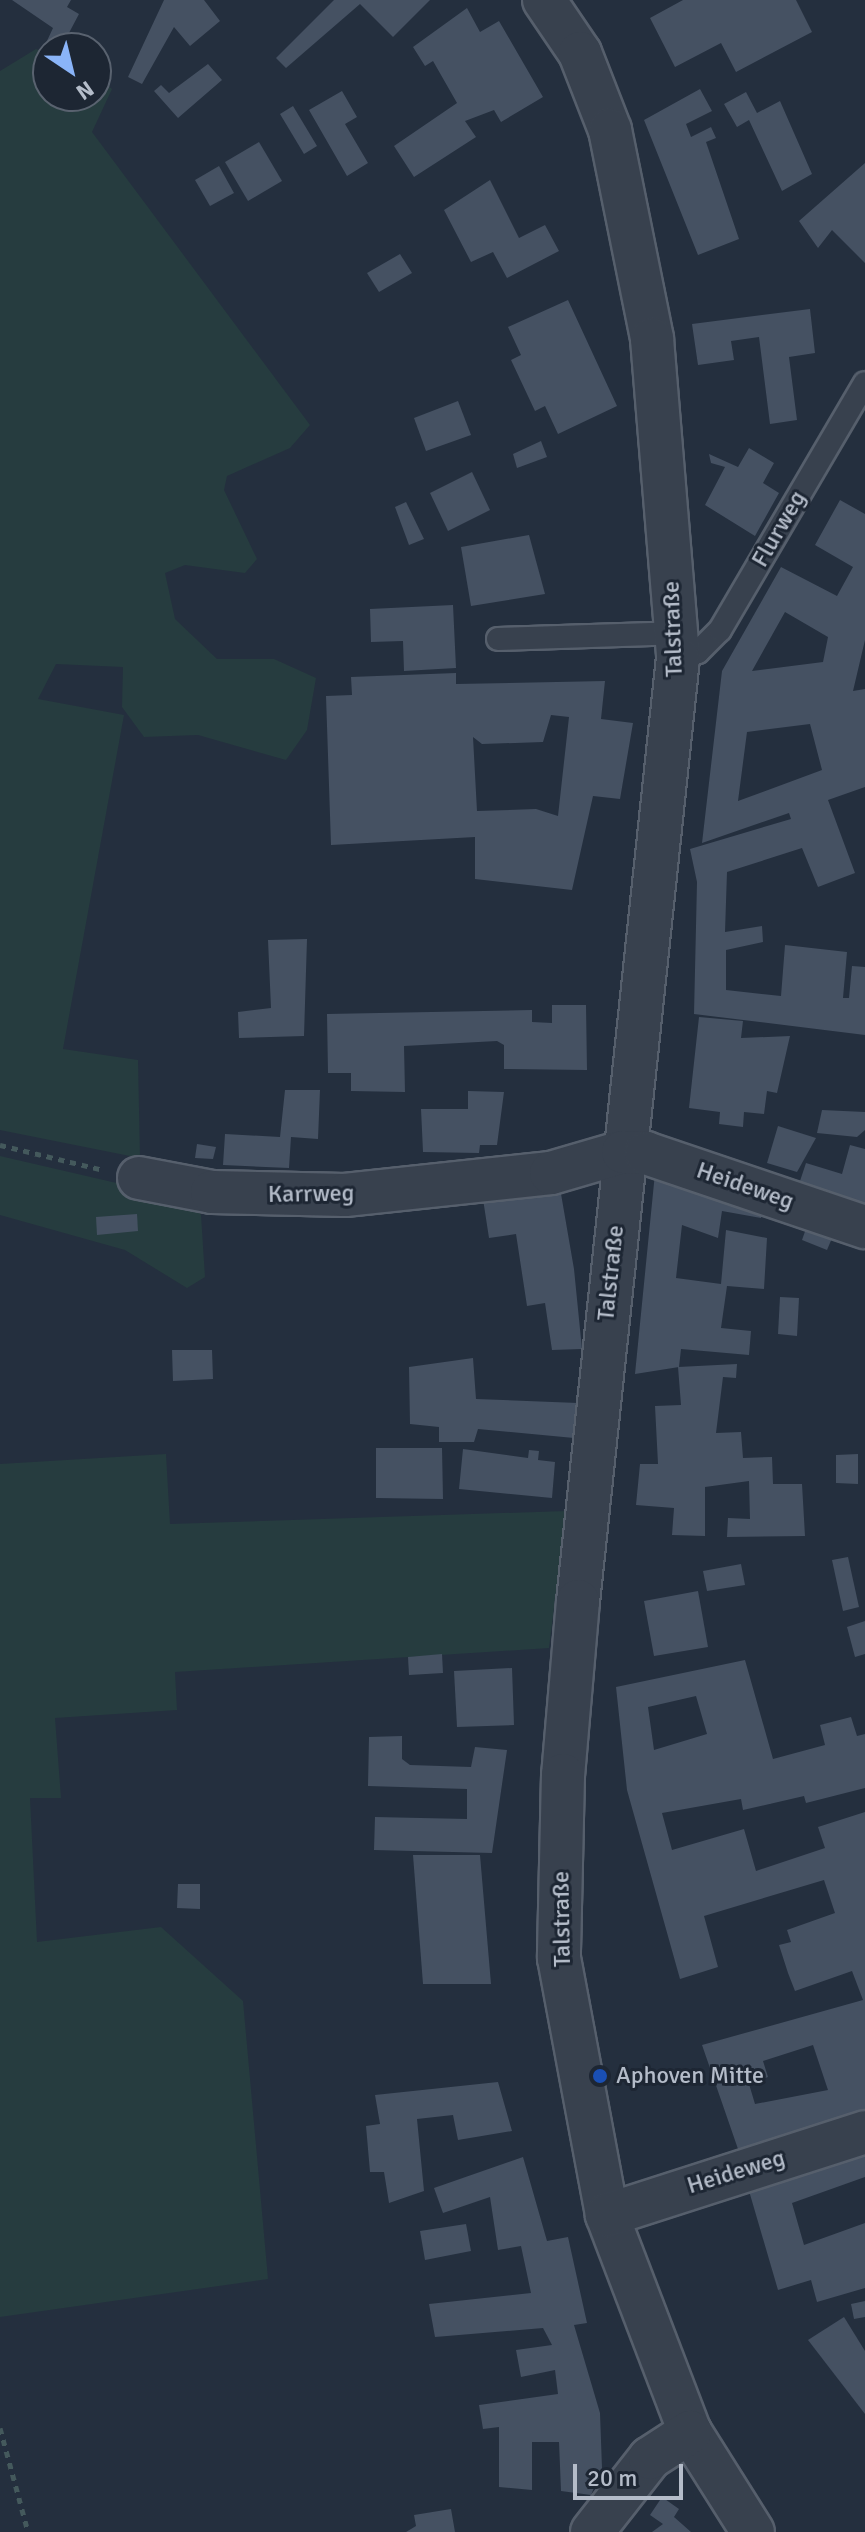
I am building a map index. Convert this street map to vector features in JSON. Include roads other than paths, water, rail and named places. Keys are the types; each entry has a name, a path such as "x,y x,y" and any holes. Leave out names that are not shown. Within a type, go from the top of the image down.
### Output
{"street":[{"name":"Talstraße","path":"544,0 580,53 610,130 652,339 676,645 563,1775 560,1943 607,2215 690,2432 753,2532"},
{"name":"Karrweg","path":"139,1178 212,1192 345,1195 551,1173 623,1152"},
{"name":"Heideweg","path":"623,1152 865,1227"},
{"name":"Heideweg","path":"607,2215 865,2132"},
{"path":"592,2532 650,2458 690,2432"}],"lane":[{"name":"Flurweg","path":"676,645 698,652 720,630 865,383"},
{"path":"498,639 676,645"}],"place":[{"name":"Aphoven Mitte","path":"600,2076"}]}
